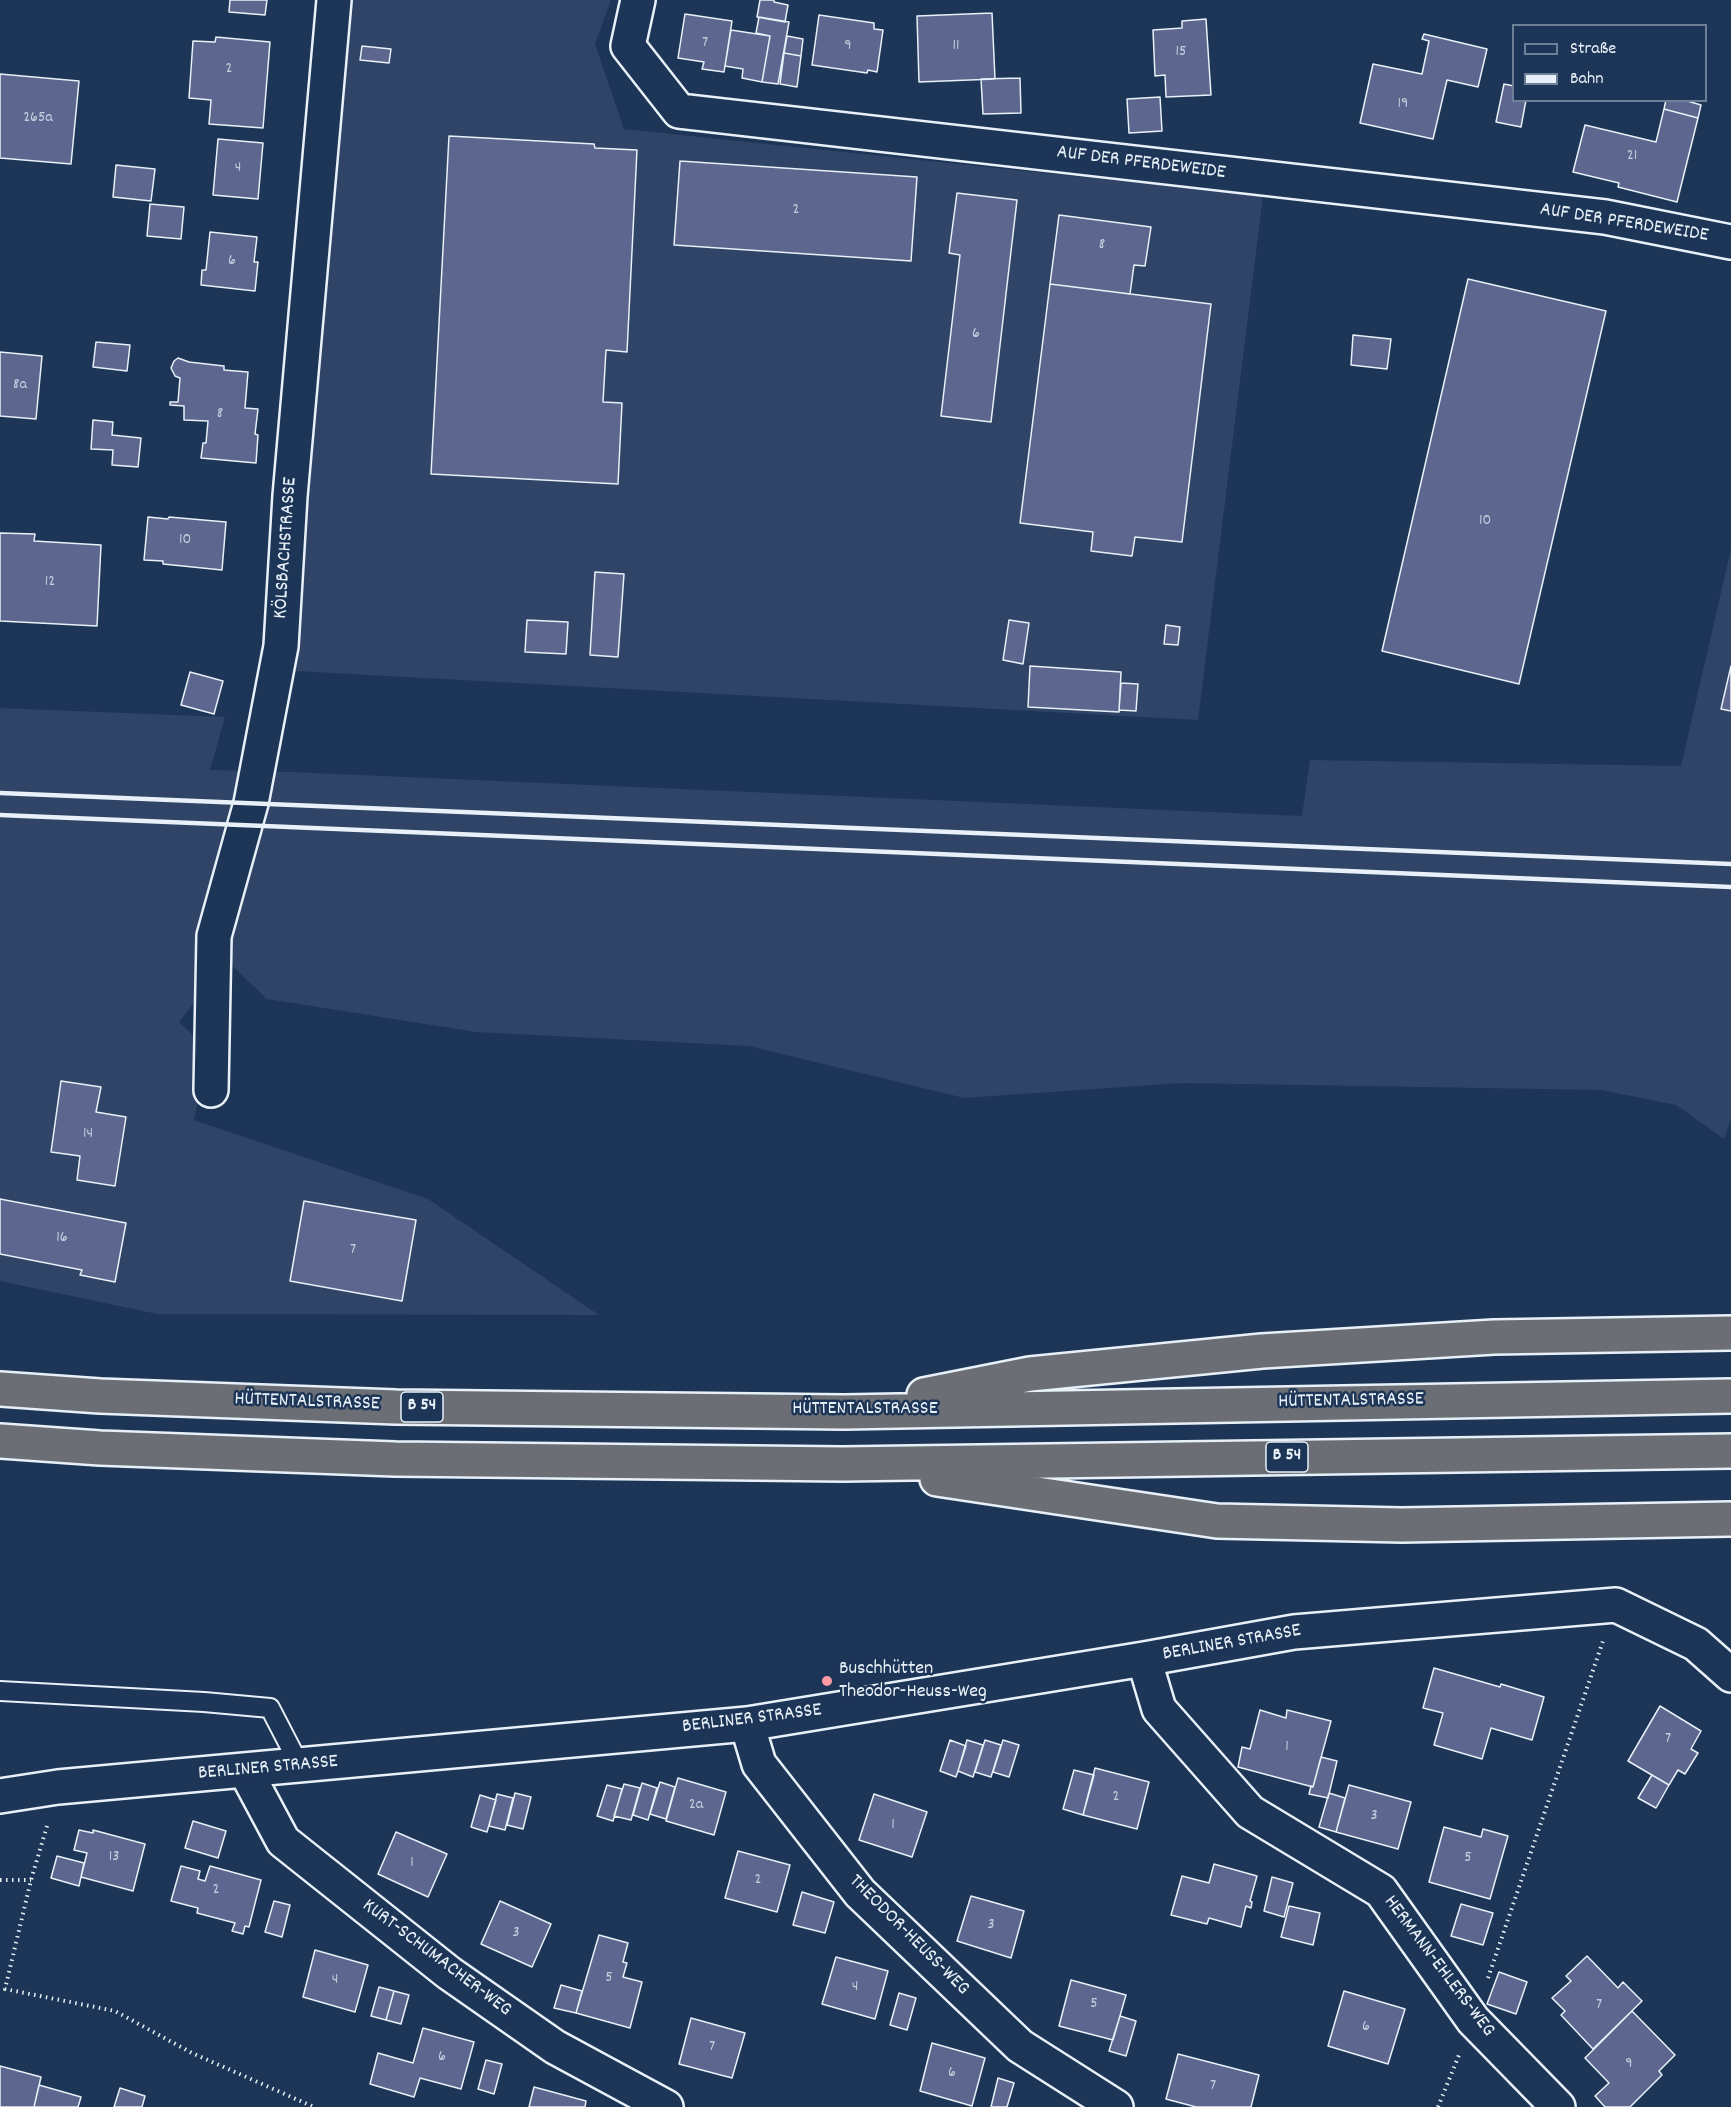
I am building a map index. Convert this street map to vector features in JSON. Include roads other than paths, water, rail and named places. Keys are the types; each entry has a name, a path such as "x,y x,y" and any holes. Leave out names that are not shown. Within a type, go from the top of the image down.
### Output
{"highway":[{"path":"844,1412 1030,1374 1263,1351 1494,1337 1731,1333"},
{"name":"HÜTTENTALSTRASSE","path":"0,1389 100,1396 396,1407 844,1412 1731,1396"},
{"name":"B 54","path":"0,1441 100,1448 395,1459 843,1464 1731,1451"},
{"path":"843,1464 1217,1521 1402,1524 1731,1518"}],"street":[{"name":"KÖLSBACHSTRASSE","path":"211,1090 214,936 251,803 281,646 290,496 334,0"},
{"name":"AUF DER PFERDEWEIDE","path":"638,0 628,46 679,111 1605,218 1731,242"},
{"name":"BERLINER STRASSE","path":"0,1796 58,1787 747,1724 1294,1632 1616,1605 1696,1644 1731,1674"},
{"name":"HERMANN-EHLERS-WEG","path":"1144,1659 1159,1709 1250,1812 1381,1892 1473,2020 1558,2107"},
{"name":"THEODOR-HEUSS-WEG","path":"747,1724 759,1764 860,1893 1020,2046 1116,2107"},
{"name":"KURT-SCHUMACHER-WEG","path":"245,1770 282,1841 449,1972 555,2047 666,2107"}],"lane":[{"path":"0,1691 204,1702 270,1708 300,1766"}],"railway":[{"path":"0,793 1731,864"},
{"path":"0,815 1731,887"}],"place":[{"name":"Buschhütten Theodor-Heuss-Weg","path":"827,1681"}]}
